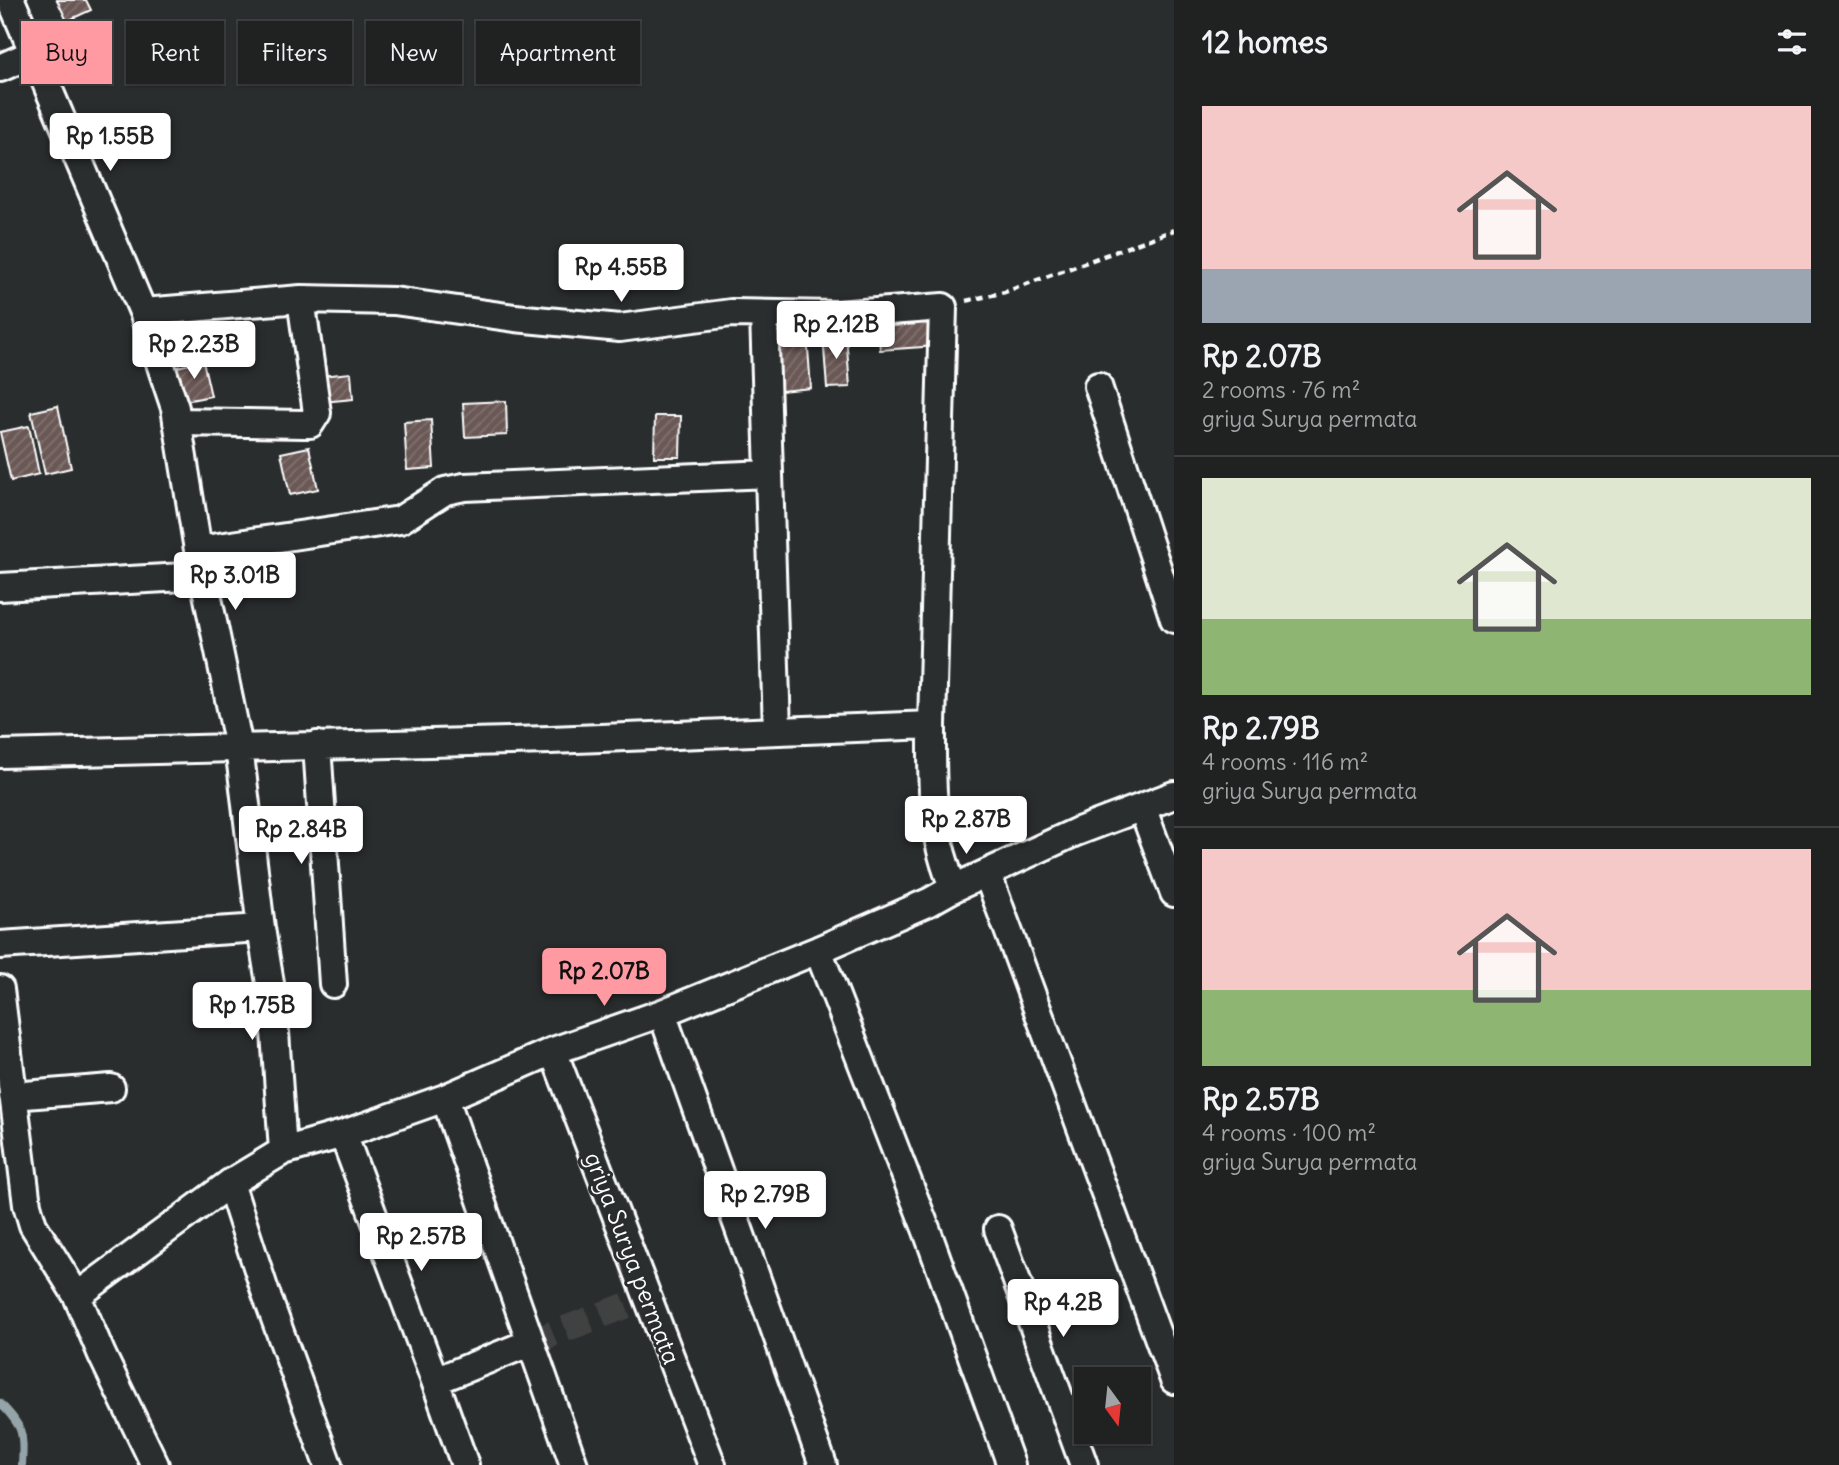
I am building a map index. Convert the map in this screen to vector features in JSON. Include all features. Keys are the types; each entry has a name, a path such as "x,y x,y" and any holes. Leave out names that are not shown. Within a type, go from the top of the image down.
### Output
{"street":[{"path":"10,0 21,24"},
{"path":"0,68 21,59"},
{"path":"47,84 143,312 175,408 198,550 239,747 261,928 273,1002 283,1151"},
{"path":"143,312 301,299 394,301 515,318 620,328 731,313 836,315 943,306 932,725 937,840 954,888"},
{"path":"177,422 304,424 313,421 317,413 301,299"},
{"path":"764,314 777,731"},
{"path":"1098,386 1174,619"},
{"path":"198,550 400,520 445,491 464,487 769,474"},
{"path":"0,587 203,576"},
{"path":"0,754 932,725"},
{"path":"317,745 333,984"},
{"path":"78,1296 230,1183 283,1151 344,1134 444,1098 554,1051 662,1013 929,902 1076,832 1174,795"},
{"path":"1142,807 1174,893"},
{"path":"986,873 1174,1380"},
{"path":"0,945 261,928"},
{"path":"818,950 927,1231 1010,1465"},
{"path":"0,989 27,1205 33,1225 78,1296 102,1355 155,1465"},
{"path":"662,1013 823,1465"},
{"name":"griya Surya permata","path":"554,1051 712,1465"},
{"path":"13,1096 111,1088"},
{"path":"444,1098 574,1465"},
{"path":"344,1134 465,1465"},
{"path":"230,1183 264,1288 328,1465"},
{"path":"998,1229 1084,1465"},
{"path":"435,1381 530,1343"}],"path":[{"path":"943,306 1005,292 1174,230"}],"building":[{"path":"57,0 86,0 91,10 67,21"},
{"path":"934,313 937,346 880,350 877,317"},
{"path":"806,322 811,388 781,391 776,325"},
{"path":"846,334 850,387 827,388 823,335"},
{"path":"203,361 211,396 185,401 177,367"},
{"path":"351,373 353,399 323,402 320,376"},
{"path":"506,401 507,435 465,437 463,403"},
{"path":"58,406 71,468 45,474 31,412"},
{"path":"655,416 681,416 680,457 654,457"},
{"path":"431,420 434,468 407,470 404,422"},
{"path":"29,426 39,474 11,481 0,432"},
{"path":"309,447 318,489 290,495 281,453"}],"waterway":[{"path":"0,1403 18,1424 23,1445 22,1465"}],"tunnel":[{"path":"529,1343 648,1297"}]}
